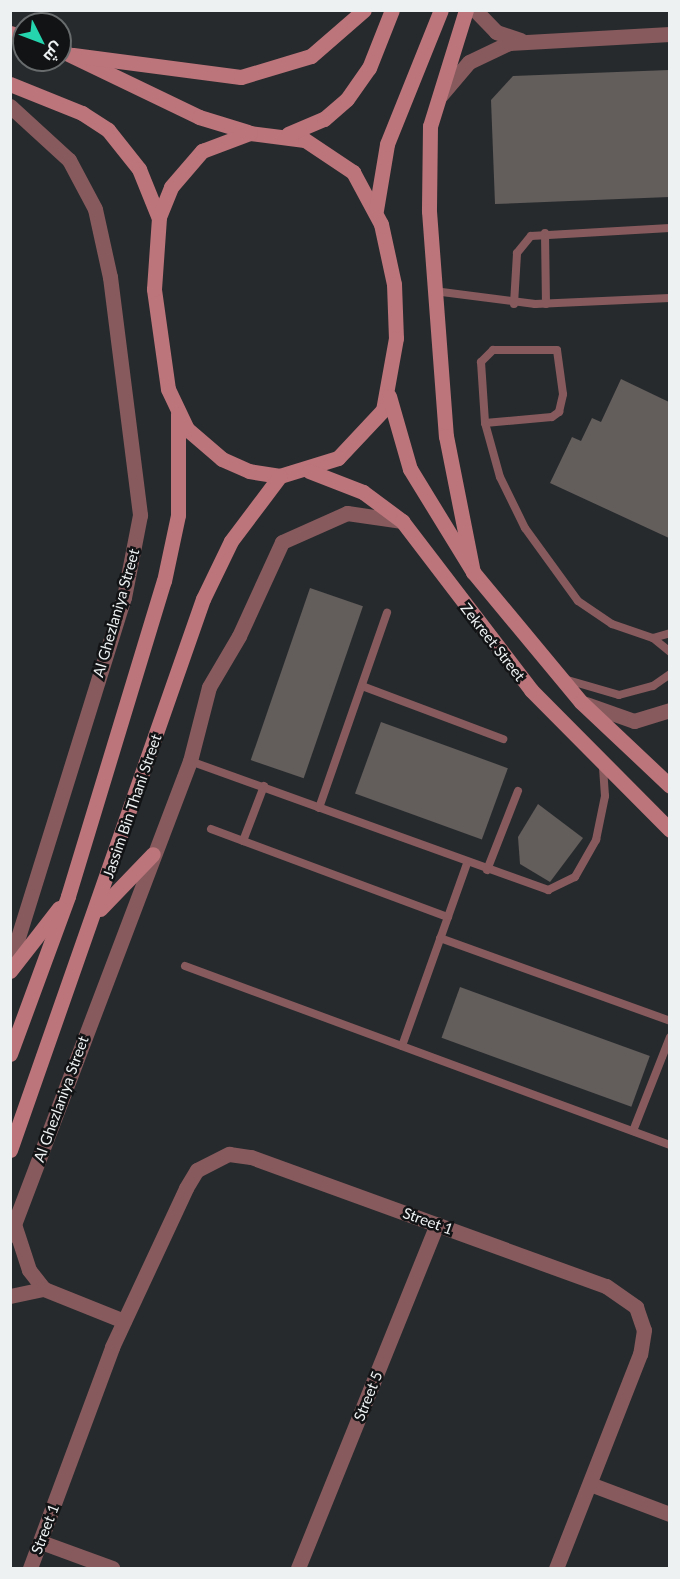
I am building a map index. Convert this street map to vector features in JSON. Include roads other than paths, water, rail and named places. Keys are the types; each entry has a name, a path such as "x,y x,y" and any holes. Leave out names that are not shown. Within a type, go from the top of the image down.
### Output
{"main road":[{"path":"72,53 241,77 311,56 364,10"},
{"path":"288,134 324,119 347,99 369,68 392,10"},
{"path":"376,210 387,144 441,10"},
{"path":"466,10 435,107 429,211 434,291 452,478 473,572"},
{"path":"72,55 200,117 250,133"},
{"path":"10,84 82,113 108,130 139,169 159,217"},
{"path":"250,133 288,134 319,146 346,165 376,210 394,284 396,338 388,396 351,450 309,471 280,476 249,471 222,459 187,429 178,411 163,365 156,316 159,217 164,198 192,160 221,140 250,133"},
{"name":"Zekreet Street","path":"388,396 410,469 473,572 560,678 669,786"},
{"path":"10,1054 68,896 170,553 180,478 178,411"},
{"name":"Zekreet Street","path":"309,471 363,492 402,521 531,690 603,769 669,830"},
{"name":"Jassim Bin Thani Street","path":"10,1150 96,913 203,599 231,541 280,476"},
{"path":"96,913 153,854"},
{"path":"10,971 68,896"}],"street":[{"path":"475,10 496,32 524,40 669,34"},
{"path":"435,107 469,62 524,40"},
{"name":"Al Ghezlaniya Street","path":"10,106 69,160 95,209 110,277 140,515 124,597 10,963"},
{"name":"Al Ghezlaniya Street","path":"12,1229 190,761 209,687 239,636 282,542 347,513 402,521"},
{"path":"582,702 634,721 669,710"},
{"name":"Street 1","path":"30,1569 124,1322 186,1188 212,1159 251,1157 618,1290 636,1307 643,1342 556,1569"},
{"name":"Street 5","path":"298,1569 437,1224"},
{"path":"12,1229 26,1263 44,1289 124,1322"},
{"path":"10,1296 44,1289"},
{"path":"590,1484 669,1514"},
{"path":"41,1542 111,1569"}],"lane":[{"path":"514,304 520,246 545,233 669,228"},
{"path":"545,233 546,304"},
{"path":"434,291 514,304 669,298"},
{"path":"485,423 552,417 560,412 563,393 557,350 502,348 486,354 480,370 485,423 511,503 569,590 599,617 653,638 669,652"},
{"path":"319,808 387,613"},
{"path":"653,638 669,633"},
{"path":"560,678 619,695 653,686 669,674"},
{"path":"362,686 503,739"},
{"path":"190,761 264,786 467,863 548,890 575,877 602,820 603,769"},
{"path":"243,841 264,786"},
{"path":"487,870 518,791"},
{"path":"211,829 448,917"},
{"path":"402,1046 467,863"},
{"path":"440,938 669,1021"},
{"path":"185,966 669,1145"},
{"path":"633,1131 669,1038"}]}
